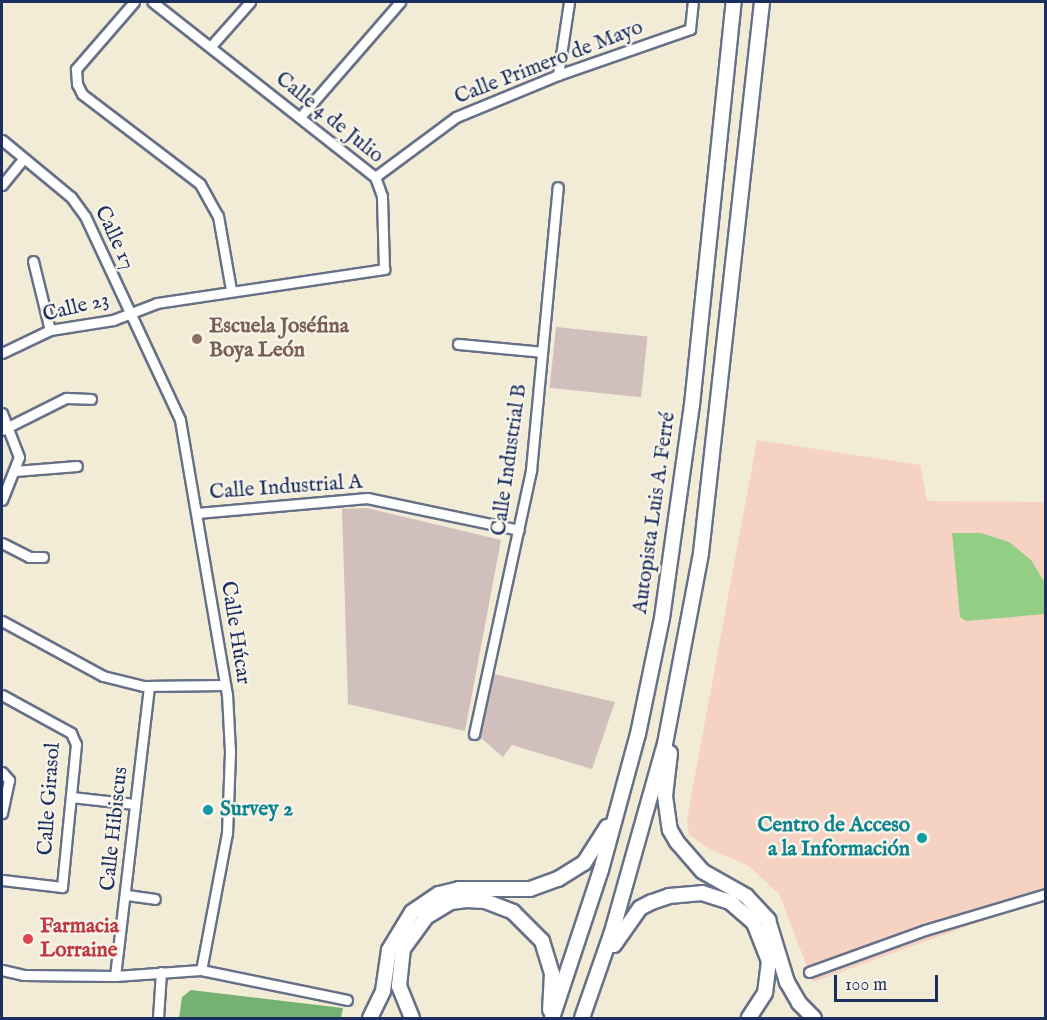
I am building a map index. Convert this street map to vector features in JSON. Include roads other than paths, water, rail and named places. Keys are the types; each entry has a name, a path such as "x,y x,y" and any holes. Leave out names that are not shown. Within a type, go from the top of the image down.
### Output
{"highway":[{"name":"Autopista Luis A. Ferré","path":"551,1018 601,870 638,734 662,618 692,405 734,2"},
{"path":"582,1018 659,766 676,691 712,466 762,2"},
{"path":"676,691 677,719 666,778 670,830 702,871 746,896 768,920 787,982 799,1003 814,1018"},
{"path":"370,1018 380,1002 395,935 412,912 425,902 459,888 537,887 558,879 584,863 608,824 638,734"},
{"path":"599,967 640,908 686,893 715,896 744,911 766,946 769,974 765,993 749,1018"},
{"path":"412,1018 399,986 403,948 426,917 452,903 466,900 485,900 513,912 542,940 552,973 551,1018"}],"street":[{"path":"134,2 76,69 77,84 82,94 200,184 218,216 231,290"},
{"name":"Calle 4 de Julio","path":"128,313 157,303 384,268 382,196 375,177 301,116 153,2"},
{"path":"211,46 250,2"},
{"path":"301,116 400,2"},
{"path":"558,75 569,2"},
{"name":"Calle Primero de Mayo","path":"375,177 456,117 558,75 690,29 693,2"},
{"name":"Calle 17","path":"2,141 71,197 86,216 128,313"},
{"path":"2,185 23,159"},
{"name":"Calle Industrial B","path":"474,734 531,470 558,187"},
{"path":"33,261 50,330"},
{"name":"Calle 23","path":"2,353 50,330 113,320 128,313"},
{"name":"Calle Húcar","path":"128,313 180,420 225,685 230,752 226,833 201,970"},
{"path":"458,345 542,352"},
{"path":"5,428 66,398 91,399"},
{"path":"2,413 5,428 18,448 15,471 2,500"},
{"path":"15,471 77,466"},
{"name":"Calle Industrial A","path":"197,513 367,498 519,530"},
{"path":"2,543 29,557 43,557"},
{"path":"2,621 103,676 149,686 225,685"},
{"name":"Calle Hibiscus","path":"115,976 127,895 149,686"},
{"name":"Calle Girasol","path":"2,695 75,737 62,887 2,880"},
{"path":"2,771 9,780 2,813"},
{"path":"71,797 135,804"},
{"path":"809,972 924,930 1046,894"},
{"path":"127,895 155,899"},
{"path":"2,970 23,975 115,976 201,970 347,1000"},
{"path":"158,1018 161,972"}],"place":[{"name":"Escuela Joséfina Boya León","path":"197,339"},
{"name":"Survey 2","path":"208,810"},
{"name":"Centro de Acceso a la Información","path":"922,838"},
{"name":"Farmacia Lorraine","path":"28,939"}]}
